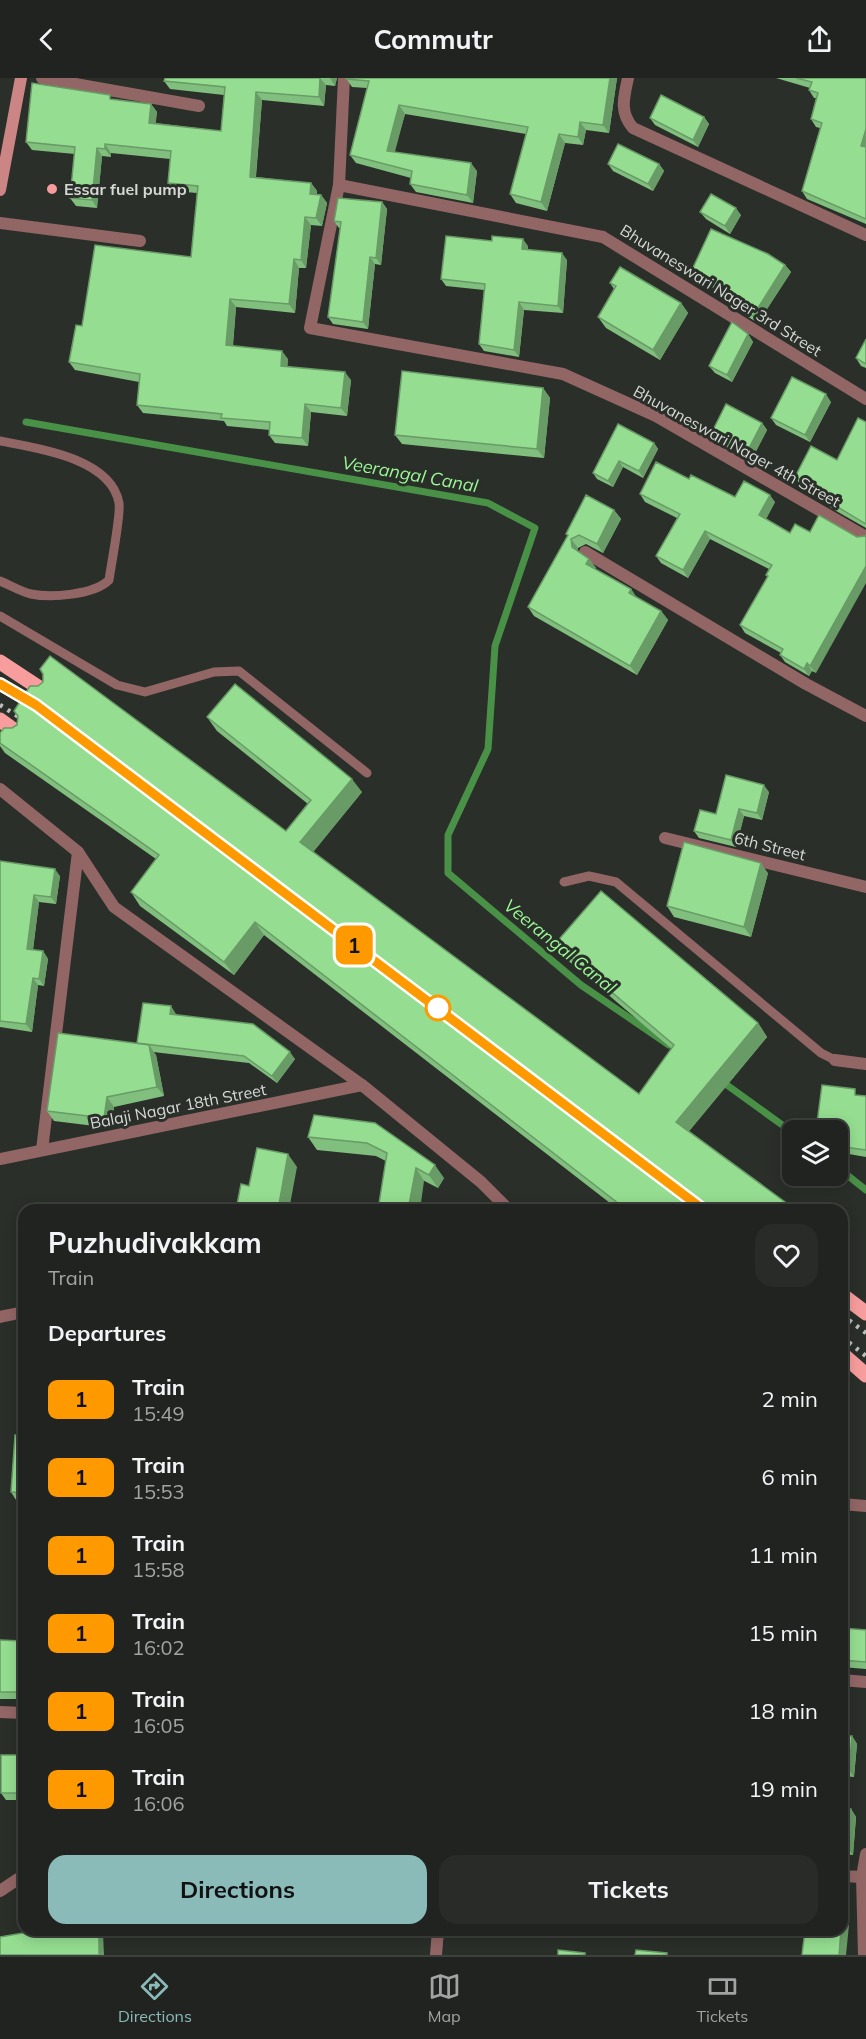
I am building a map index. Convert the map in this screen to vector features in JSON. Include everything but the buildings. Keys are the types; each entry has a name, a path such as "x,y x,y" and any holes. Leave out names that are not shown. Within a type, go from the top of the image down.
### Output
{"main road":[{"path":"0,662 44,691"},
{"path":"0,720 18,733"},
{"path":"848,1300 866,1313"},
{"path":"848,1359 866,1375"}],"street":[{"path":"0,190 21,78"},
{"path":"42,78 199,106"},
{"path":"339,185 344,78"},
{"path":"628,78 623,109 624,117 633,128 866,235"},
{"name":"Bhuvaneswari Nager 4th Street","path":"339,185 310,328 563,374 656,416 866,537"},
{"name":"Bhuvaneswari Nager 3rd Street","path":"339,185 603,237 866,399"},
{"path":"0,223 141,241"},
{"path":"585,552 806,684 866,716"},
{"path":"0,789 78,852 114,908 362,1085 481,1182 503,1204"},
{"name":"6th Street","path":"665,838 866,887"},
{"path":"42,1150 78,852"},
{"path":"836,1060 866,1064"},
{"name":"Balaji Nagar 18th Street","path":"0,1159 362,1085"},
{"path":"0,1317 18,1313"},
{"path":"848,1504 866,1506"},
{"path":"848,1680 866,1682"},
{"path":"0,1712 18,1713"},
{"path":"864,1955 862,1877 866,1854"},
{"path":"848,1876 862,1877"},
{"path":"0,1891 18,1879"},
{"path":"436,1955 438,1936"}],"lane":[{"path":"0,441 35,448 94,467 108,479 120,503 109,580 103,586 84,593 44,595 30,594 0,581"},
{"path":"0,616 117,685 145,692 213,672 239,671 367,773"},
{"path":"564,882 589,876 616,882 821,1053 836,1060"}],"waterway":[{"name":"Veerangal Canal","path":"26,422 488,503 535,528 495,646 488,749 448,835 448,873 581,985 669,1045"},
{"name":"Veerangal Canal","path":"720,1080 782,1125"},
{"name":"Veerangal Canal","path":"848,1176 866,1190"}],"railway":[{"path":"0,684 36,706"},
{"path":"0,705 30,724"},
{"path":"848,1320 866,1333"},
{"path":"848,1342 866,1356"}],"train":[{"name":"1","path":"0,684 36,705 696,1204"}],"place":[{"name":"Essar fuel pump","path":"52,189"}]}
